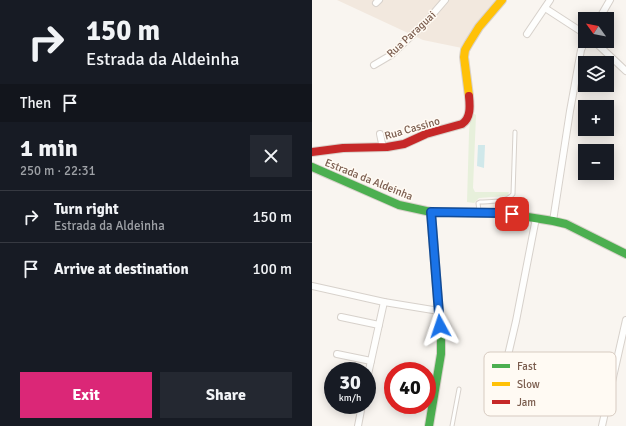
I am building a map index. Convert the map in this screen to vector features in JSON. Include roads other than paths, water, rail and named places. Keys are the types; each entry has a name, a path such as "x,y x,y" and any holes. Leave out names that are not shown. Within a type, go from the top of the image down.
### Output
{"street":[{"name":"Rua Paraguai","path":"374,65 391,55 426,22 445,0"},
{"name":"Rua Cassino","path":"312,152 343,148 382,148 404,144 426,134 465,122 469,116 470,95 464,57 465,50 480,26 502,0"},
{"path":"526,34 550,0"},
{"path":"603,12 610,0"},
{"path":"545,8 578,29"},
{"path":"553,221 570,111 583,48"},
{"path":"601,48 626,71"},
{"path":"380,134 382,148"},
{"name":"Estrada da Aldeinha","path":"312,167 399,205 431,212 503,213 553,221 566,224 626,254"},
{"path":"428,426 441,354 431,212"},
{"path":"509,352 536,218"},
{"path":"312,286 384,302 438,311"},
{"path":"337,354 371,361 384,302"},
{"path":"341,317 379,325"},
{"path":"616,364 626,320"},
{"path":"358,426 360,414"},
{"path":"602,426 604,416"}],"lane":[{"path":"479,213 478,203 507,200 514,194 515,132"},
{"path":"452,426 459,389"}],"water":[{"path":"478,145 485,145 484,168 477,166"}]}
